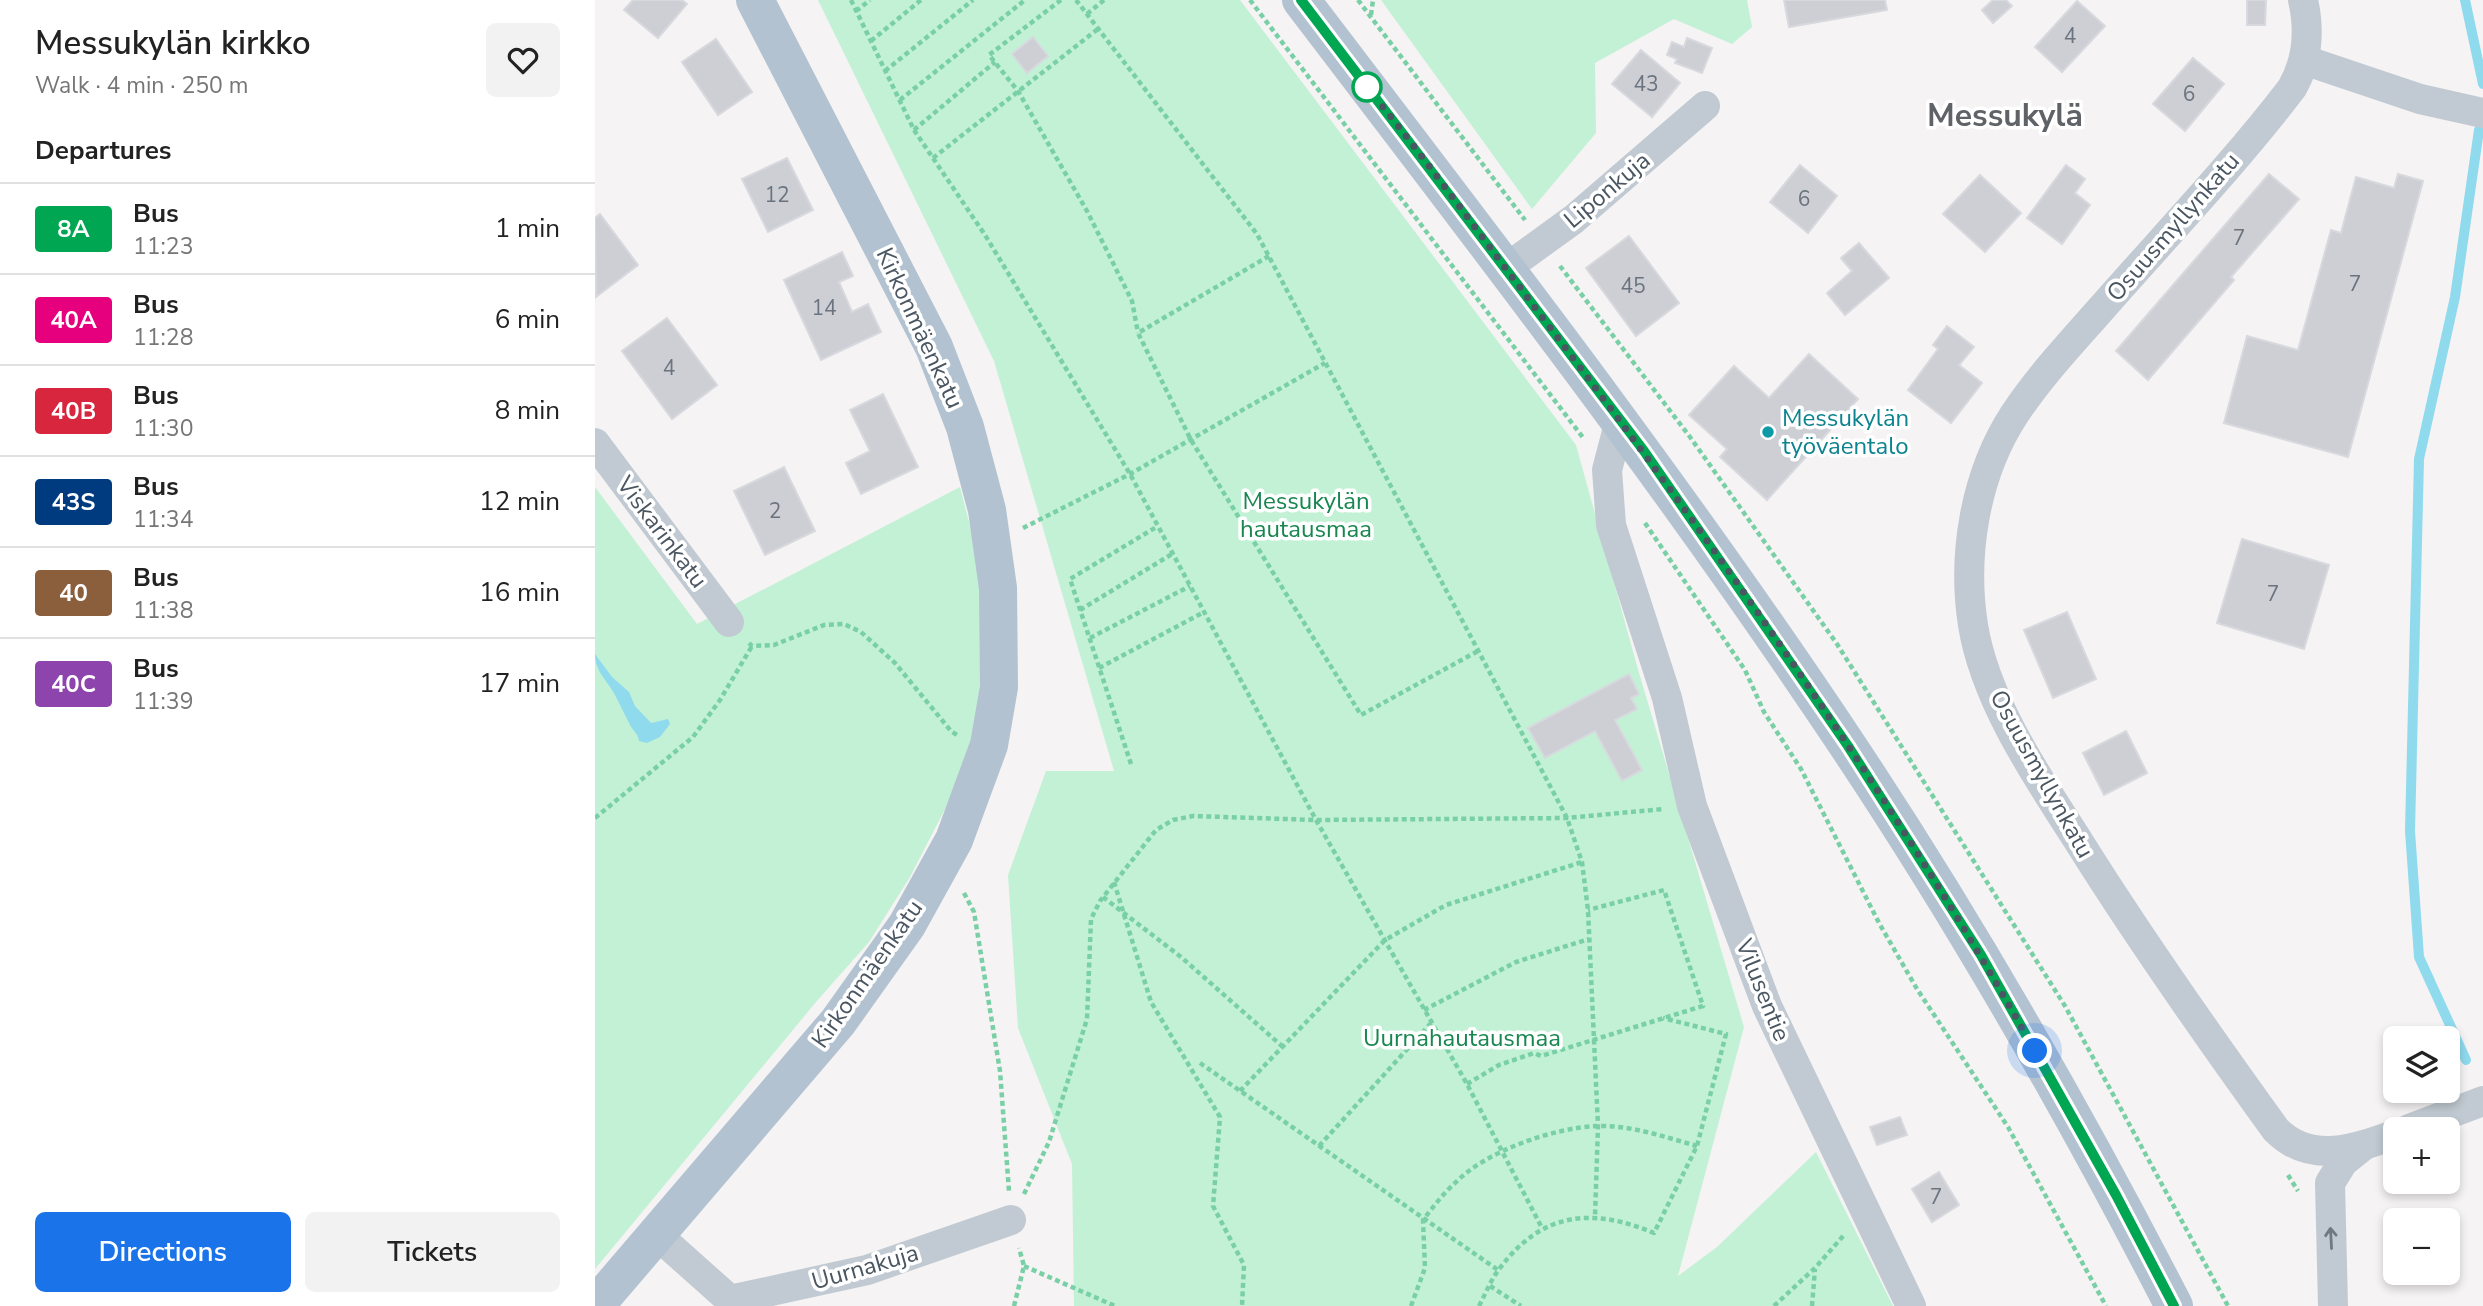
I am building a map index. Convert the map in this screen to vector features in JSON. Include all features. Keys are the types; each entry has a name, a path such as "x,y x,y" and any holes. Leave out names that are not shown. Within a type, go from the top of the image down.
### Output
{"main road":[{"name":"Kirkonmäenkatu","path":"595,1306 838,1022 907,925 954,840 989,745 999,687 998,588 987,510 965,427 935,347 755,0"},
{"path":"1301,0 1621,421 1848,746 1981,955 2116,1195 2174,1306"}],"street":[{"name":"Osuusmyllynkatu","path":"2303,0 2307,19 2304,60 2300,74 2276,108 2063,352 2013,416 1984,480 1974,527 1970,593 1973,627 1980,652 1992,687 2016,738 2104,882 2217,1049 2276,1130 2291,1144 2324,1151 2363,1146"},
{"path":"2304,60 2420,99 2483,114"},
{"name":"Liponkuja","path":"1505,269 1574,219 1705,106"},
{"path":"1607,470 1621,421"},
{"name":"Viskarinkatu","path":"595,443 729,622"},
{"name":"Vilusentie","path":"1607,470 1611,525 1668,698 1692,806 1766,1006 1911,1306"},
{"path":"2441,1117 2483,1101"},
{"path":"2333,1306 2330,1183 2343,1162 2363,1146 2383,1139"},
{"name":"Uurnakuja","path":"656,1234 730,1300 867,1270 1011,1220"}],"path":[{"path":"851,0 914,130 985,235 1130,474 1316,820 1467,1084 1542,1228"},
{"path":"856,11 870,0"},
{"path":"871,41 921,0"},
{"path":"885,71 973,0"},
{"path":"899,100 1025,0"},
{"path":"1061,0 989,55 1018,92 1087,211 1132,301 1138,333 1191,440 1361,715 1478,650"},
{"path":"1076,0 1257,234 1567,818 1583,862 1588,910 1598,1126 1595,1217"},
{"path":"1087,14 1104,0"},
{"path":"1250,0 1607,470"},
{"path":"1371,16 1373,0"},
{"path":"933,158 1098,29"},
{"path":"914,130 995,62"},
{"path":"1138,333 1269,256"},
{"path":"1019,530 1130,474 1325,363"},
{"path":"1639,515 1745,670 1764,712 1801,769 1879,923 1917,989 2008,1127 2106,1306"},
{"path":"1131,764 1070,579 1158,526"},
{"path":"1080,610 1173,554"},
{"path":"1090,638 1190,586"},
{"path":"1099,668 1204,612"},
{"path":"729,622 752,646 774,645 824,625 844,624 861,632 895,663 951,731 961,738 989,745"},
{"path":"595,818 693,737 720,700 752,646"},
{"path":"1011,1220 1049,1142 1087,1019 1091,919 1103,897 1156,830 1174,820 1193,816 1316,820 1567,818 1692,806"},
{"path":"1240,1091 1385,940 1446,905 1583,862"},
{"path":"1114,882 1151,1002 1220,1117 1213,1206 1244,1265 1243,1306"},
{"path":"961,887 974,912 1000,1071 1011,1220 1024,1266 1014,1306"},
{"path":"1467,1084 1499,1066 1534,1053 1541,1056 1703,1006 1664,890 1588,910"},
{"path":"1103,897 1181,957 1283,1046"},
{"path":"1424,1010 1516,961 1590,939"},
{"path":"1479,1306 1498,1270 1519,1244 1542,1228 1569,1220 1595,1217 1626,1221 1654,1233 1697,1146 1726,1034 1663,1018"},
{"path":"1319,1146 1431,1022"},
{"path":"1200,1063 1498,1270"},
{"path":"1411,1306 1425,1268 1423,1220 1456,1181 1501,1150 1548,1134 1598,1126 1643,1131 1697,1146"},
{"path":"2282,1167 2298,1189 2301,1201"},
{"path":"1773,1306 1815,1268 1865,1210"},
{"path":"1024,1266 1115,1306"},
{"path":"1812,1306 1815,1268"},
{"path":"1490,1286 1521,1306"}],"green space":[{"path":"818,0 1240,0 1576,445 1637,666 1744,1027 1678,1276 1717,1247 1816,1152 1893,1306 1074,1306 1072,1164 1018,1028 1008,875 1046,771 1114,771 994,361"},
{"path":"1381,0 1747,0 1752,27 1732,44 1674,19 1595,63 1596,133 1532,209"},
{"path":"595,487 697,624 960,487 975,546 984,603 982,668 976,722 967,760 910,877 869,942 595,1269"}],"water":[{"path":"595,654 612,677 629,692 635,706 651,723 668,719 670,724 660,737 647,743 639,741 599,670"}],"building":[{"path":"633,0 682,0 687,4 658,38 624,10"},
{"path":"1784,0 1885,0 1887,10 1789,27"},
{"path":"1993,0 2006,0 2012,6 1993,23 1982,10"},
{"path":"2247,0 2266,0 2265,25 2247,25"},
{"path":"2077,1 2105,26 2062,72 2035,47"},
{"path":"1033,37 1048,56 1027,73 1012,54"},
{"path":"1687,38 1712,48 1702,73 1675,63 1677,59 1667,55 1672,42 1684,47"},
{"path":"716,39 752,92 718,115 682,62"},
{"path":"1641,50 1680,83 1652,117 1612,84"},
{"path":"2193,58 2224,84 2185,131 2153,104"},
{"path":"787,158 813,210 768,232 742,179"},
{"path":"1800,165 1837,196 1808,233 1770,202"},
{"path":"2066,165 2085,179 2075,193 2090,205 2062,244 2027,218"},
{"path":"2269,174 2299,199 2231,277 2234,280 2148,380 2116,351"},
{"path":"2398,174 2423,181 2348,457 2224,423 2247,336 2298,350 2331,230 2341,233 2356,177 2394,188"},
{"path":"1980,175 2021,213 1985,252 1943,214"},
{"path":"600,214 638,265 596,297 595,218"},
{"path":"1629,236 1679,303 1636,336 1586,268"},
{"path":"1859,243 1889,278 1845,315 1827,293 1852,271 1841,258"},
{"path":"842,252 853,276 839,282 852,312 868,304 881,332 821,360 784,280"},
{"path":"667,318 717,385 672,419 622,351"},
{"path":"1947,326 1974,347 1959,365 1982,383 1951,423 1908,390 1938,349 1933,345"},
{"name":"Messukylän työväentalo","path":"1809,354 1858,399 1767,500 1720,457 1727,449 1689,415 1734,366 1769,398"},
{"path":"883,394 918,467 861,494 846,463 870,451 850,410"},
{"path":"784,467 815,531 765,555 734,491"},
{"path":"2242,539 2329,565 2304,649 2217,623"},
{"path":"2067,612 2096,679 2053,698 2024,630"},
{"path":"1629,674 1639,694 1631,698 1637,709 1615,720 1642,770 1622,781 1595,731 1545,758 1528,728"},
{"path":"2126,731 2147,773 2104,795 2083,753"},
{"path":"1900,1117 1907,1135 1877,1145 1870,1127"},
{"path":"1939,1172 1959,1205 1932,1222 1912,1189"}],"waterway":[{"path":"2465,0 2483,84"},
{"path":"2466,1060 2419,957 2410,831 2419,459 2455,297 2479,130"}],"bus line":[{"name":"8A","path":"1301,0 1644,451 1848,746 1981,955 2116,1195 2174,1306"}],"place":[{"name":"Messukylän työväentalo","path":"1768,432"}],"district":[{"name":"Messukylä","path":"2005,115"}],"route":[{"path":"1367,87 1644,451 1801,677 1981,955 2035,1051"}],"park label":[{"name":"Messukylän hautausmaa","path":"1306,515"},
{"name":"Uurnahautausmaa","path":"1462,1038"}]}
